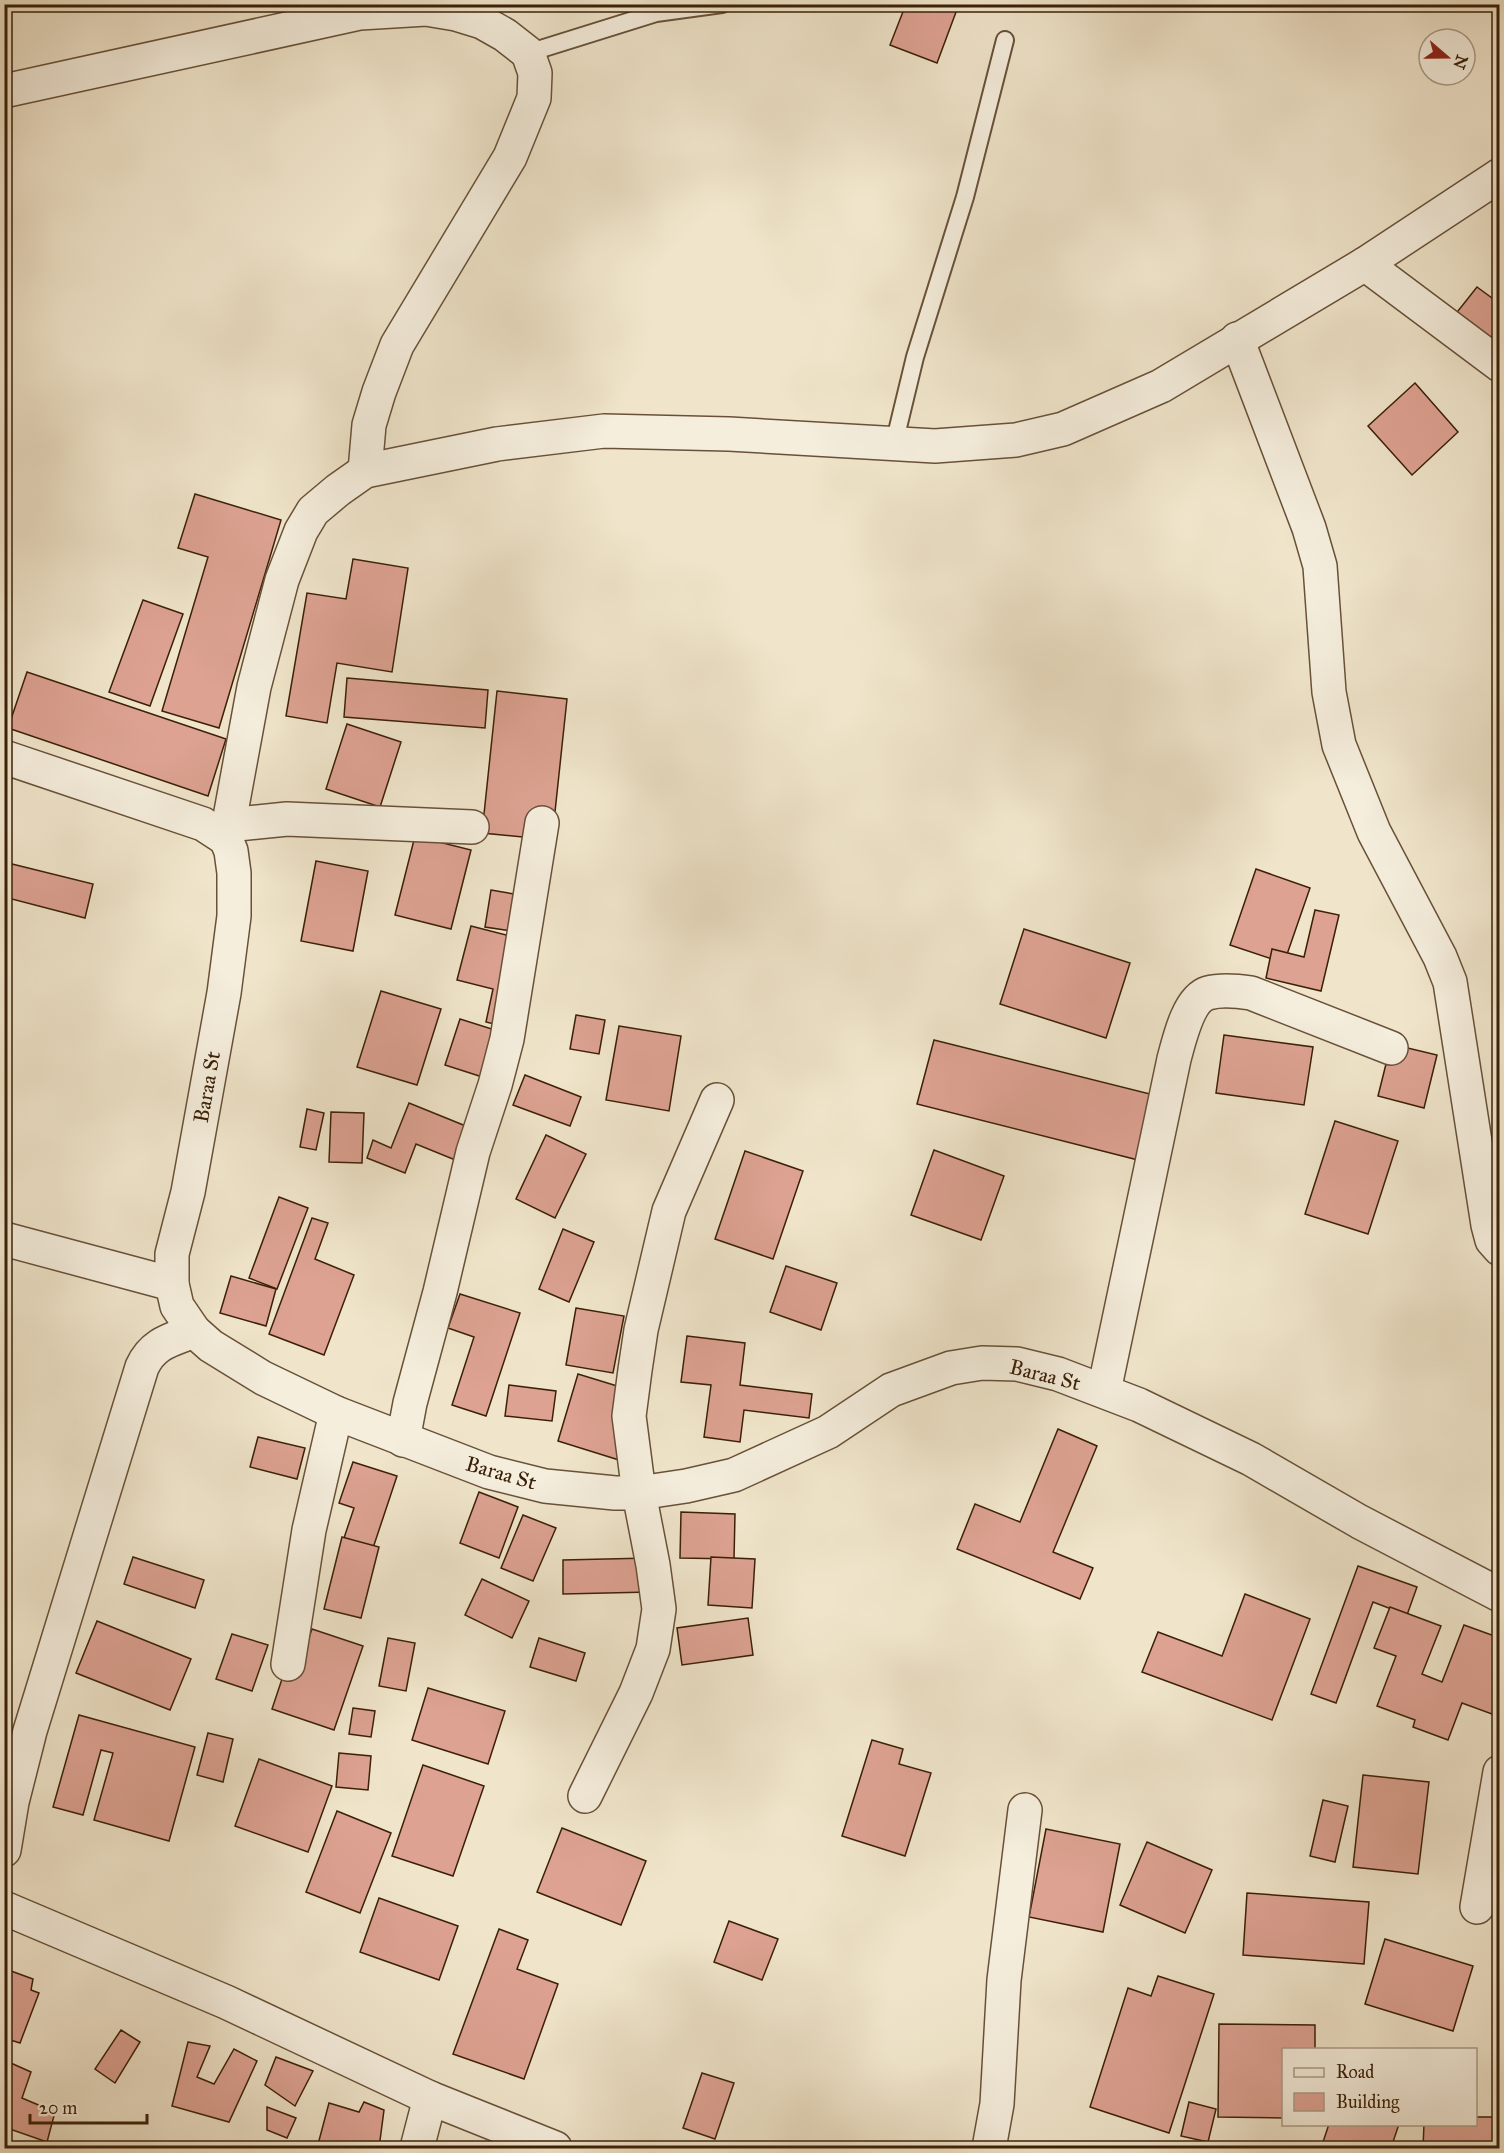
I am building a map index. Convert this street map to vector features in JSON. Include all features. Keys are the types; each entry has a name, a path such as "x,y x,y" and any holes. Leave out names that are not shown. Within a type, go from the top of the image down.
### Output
{"street":[{"path":"4,92 360,14 426,9 456,14 482,22 528,53 535,74 534,98 521,134 510,158 397,345 369,425 364,471"},
{"path":"227,832 254,687 282,580 300,531 314,511 364,471 498,444 604,431 729,434 935,446 1016,440 1063,429 1161,386 1365,264 1500,175"},
{"path":"1365,264 1500,365"},
{"path":"1237,339 1310,528 1320,566 1329,692 1339,745 1374,832 1440,957 1450,982 1488,1225 1492,1240 1500,1249"},
{"path":"4,757 227,832 287,819 472,827"},
{"path":"403,1440 410,1403 440,1292 473,1152 507,1039 542,823"},
{"name":"Baraa St","path":"227,832 234,873 234,916 224,993 188,1192 172,1254 172,1284 177,1306 194,1331 211,1346 263,1378 336,1413 489,1472 545,1486 639,1493 686,1486 734,1474 828,1432 891,1390 951,1368 982,1363 1017,1364 1058,1374 1139,1405 1251,1459 1360,1522 1500,1595"},
{"path":"1104,1391 1174,1059 1182,1029 1200,998 1209,993 1234,990 1251,993 1391,1048"},
{"path":"585,1796 636,1693 653,1649 659,1609 654,1565 639,1493 629,1416 641,1330 669,1211 717,1100"},
{"path":"4,1239 172,1284"},
{"path":"4,1850 12,1802 30,1731 142,1367 149,1353 157,1347 194,1331"},
{"path":"288,1664 309,1530 336,1413"},
{"path":"1477,1907 1500,1772"},
{"path":"989,2148 997,2104 1004,1980 1025,1810"},
{"path":"4,1908 226,2002 430,2098 555,2148"},
{"path":"417,2148 430,2098"}],"lane":[{"path":"528,53 656,13 722,4"},
{"path":"894,444 915,357 965,197 1005,40"}],"building":[{"path":"906,4 959,4 937,63 890,45"},
{"path":"1477,287 1500,304 1500,359 1450,321"},
{"path":"1415,383 1458,432 1412,475 1368,426"},
{"path":"195,494 281,520 219,728 162,711 208,557 178,548"},
{"path":"353,559 408,568 392,672 337,663 327,723 286,716 307,593 346,599"},
{"path":"143,600 183,614 150,706 109,692"},
{"path":"27,672 226,739 208,796 8,728"},
{"path":"347,678 488,690 485,728 344,717"},
{"path":"497,691 567,699 552,840 482,833"},
{"path":"347,724 401,742 380,807 326,789"},
{"path":"415,836 471,850 451,929 395,915"},
{"path":"316,861 368,871 353,951 301,941"},
{"path":"4,862 93,884 85,918 4,897"},
{"path":"1256,869 1310,888 1284,963 1230,945"},
{"path":"491,890 538,898 532,934 485,927"},
{"path":"1315,910 1339,915 1321,991 1266,978 1272,949 1304,957"},
{"path":"471,926 533,942 510,1028 486,1022 493,989 457,980"},
{"path":"1024,929 1130,963 1106,1038 1000,1004"},
{"path":"381,991 441,1009 417,1085 357,1067"},
{"path":"576,1015 605,1020 599,1054 570,1049"},
{"path":"460,1019 514,1036 498,1082 445,1065"},
{"path":"619,1026 681,1036 669,1111 606,1100"},
{"path":"1224,1035 1313,1047 1304,1105 1216,1093"},
{"path":"934,1040 1158,1096 1142,1161 917,1104"},
{"path":"1391,1044 1437,1055 1424,1108 1378,1096"},
{"path":"525,1075 581,1097 570,1126 513,1105"},
{"path":"409,1103 488,1135 475,1168 416,1144 405,1173 367,1158 373,1140 391,1148"},
{"path":"307,1109 324,1113 316,1150 300,1147"},
{"path":"331,1112 364,1113 362,1163 329,1162"},
{"path":"1335,1121 1398,1141 1368,1234 1305,1214"},
{"path":"546,1135 586,1154 555,1218 516,1199"},
{"path":"934,1150 1004,1176 981,1240 911,1215"},
{"path":"745,1151 803,1171 773,1259 715,1239"},
{"path":"279,1197 308,1208 277,1289 249,1278"},
{"path":"312,1218 328,1223 315,1259 354,1275 324,1355 269,1334"},
{"path":"563,1229 594,1242 569,1302 539,1289"},
{"path":"786,1266 837,1283 821,1330 770,1312"},
{"path":"231,1276 276,1289 266,1326 220,1313"},
{"path":"460,1294 520,1313 486,1416 452,1405 474,1337 448,1328"},
{"path":"576,1308 624,1316 613,1373 566,1365"},
{"path":"687,1336 745,1343 740,1385 812,1394 809,1418 744,1410 740,1442 704,1437 711,1385 681,1382"},
{"path":"578,1374 640,1393 619,1460 558,1441"},
{"path":"509,1385 556,1391 552,1421 505,1416"},
{"path":"1058,1429 1097,1446 1053,1552 1093,1568 1080,1599 957,1549 975,1504 1020,1522"},
{"path":"258,1437 305,1448 297,1479 250,1467"},
{"path":"353,1462 397,1476 373,1548 344,1538 354,1508 339,1503"},
{"path":"479,1492 518,1507 499,1558 460,1543"},
{"path":"681,1512 735,1514 734,1559 680,1558"},
{"path":"523,1515 556,1528 533,1581 501,1568"},
{"path":"342,1537 379,1547 361,1618 324,1609"},
{"path":"133,1557 204,1580 195,1608 124,1584"},
{"path":"711,1557 755,1559 752,1608 708,1605"},
{"path":"649,1558 650,1592 563,1594 563,1560"},
{"path":"1358,1566 1417,1587 1407,1615 1373,1602 1336,1703 1311,1694"},
{"path":"482,1579 529,1601 512,1638 465,1615"},
{"path":"1245,1594 1310,1619 1272,1720 1142,1672 1158,1632 1222,1656"},
{"path":"1390,1607 1441,1626 1422,1674 1442,1682 1464,1625 1500,1638 1500,1717 1462,1703 1448,1740 1413,1727 1415,1720 1377,1706 1396,1656 1374,1648"},
{"path":"748,1618 753,1655 682,1665 677,1628"},
{"path":"97,1621 191,1659 170,1710 76,1673"},
{"path":"312,1629 363,1646 334,1730 272,1709 285,1670 296,1674"},
{"path":"232,1634 268,1645 252,1691 216,1679"},
{"path":"388,1638 415,1643 406,1691 379,1686"},
{"path":"539,1638 585,1653 576,1681 530,1667"},
{"path":"428,1688 505,1711 488,1764 412,1740"},
{"path":"353,1708 375,1711 371,1737 349,1734"},
{"path":"79,1715 195,1747 169,1841 94,1820 113,1753 101,1750 83,1815 53,1807"},
{"path":"208,1733 233,1739 223,1782 197,1775"},
{"path":"872,1740 903,1749 899,1764 931,1773 905,1856 842,1836"},
{"path":"339,1753 371,1756 368,1790 336,1787"},
{"path":"259,1759 332,1786 308,1852 235,1826"},
{"path":"423,1765 484,1786 453,1876 392,1856"},
{"path":"1363,1775 1429,1782 1418,1874 1353,1867"},
{"path":"1323,1800 1348,1806 1335,1862 1310,1856"},
{"path":"337,1811 391,1833 360,1913 306,1892"},
{"path":"562,1828 646,1861 621,1925 537,1892"},
{"path":"1046,1829 1120,1844 1103,1932 1029,1917"},
{"path":"1147,1842 1212,1870 1185,1933 1120,1905"},
{"path":"1247,1893 1369,1902 1364,1964 1243,1955"},
{"path":"379,1898 458,1926 439,1980 360,1952"},
{"path":"729,1921 778,1939 762,1980 714,1962"},
{"path":"499,1929 528,1940 517,1969 558,1984 524,2079 453,2054"},
{"path":"1385,1939 1473,1966 1453,2031 1365,2004"},
{"path":"11,1971 33,1979 31,1990 39,1993 20,2043 4,2038 4,1991"},
{"path":"1158,1976 1214,1994 1169,2133 1090,2107 1128,1988 1151,1996"},
{"path":"1219,2024 1315,2025 1315,2048 1282,2048 1282,2118 1218,2117"},
{"path":"121,2030 140,2042 115,2083 95,2069"},
{"path":"188,2042 210,2046 197,2077 214,2084 234,2049 257,2061 229,2122 172,2106"},
{"path":"276,2057 313,2071 295,2106 265,2085"},
{"path":"4,2060 31,2072 22,2098 55,2112 47,2142 4,2127"},
{"path":"702,2073 734,2083 715,2139 683,2128"},
{"path":"364,2102 384,2110 379,2148 317,2148 329,2103 359,2112"},
{"path":"1189,2102 1216,2109 1208,2142 1181,2136"},
{"path":"267,2107 296,2118 287,2138 267,2130"},
{"path":"1477,2117 1496,2117 1495,2148 1423,2148 1424,2126 1477,2126"},
{"path":"1328,2126 1398,2126 1391,2148 1321,2148"}]}
